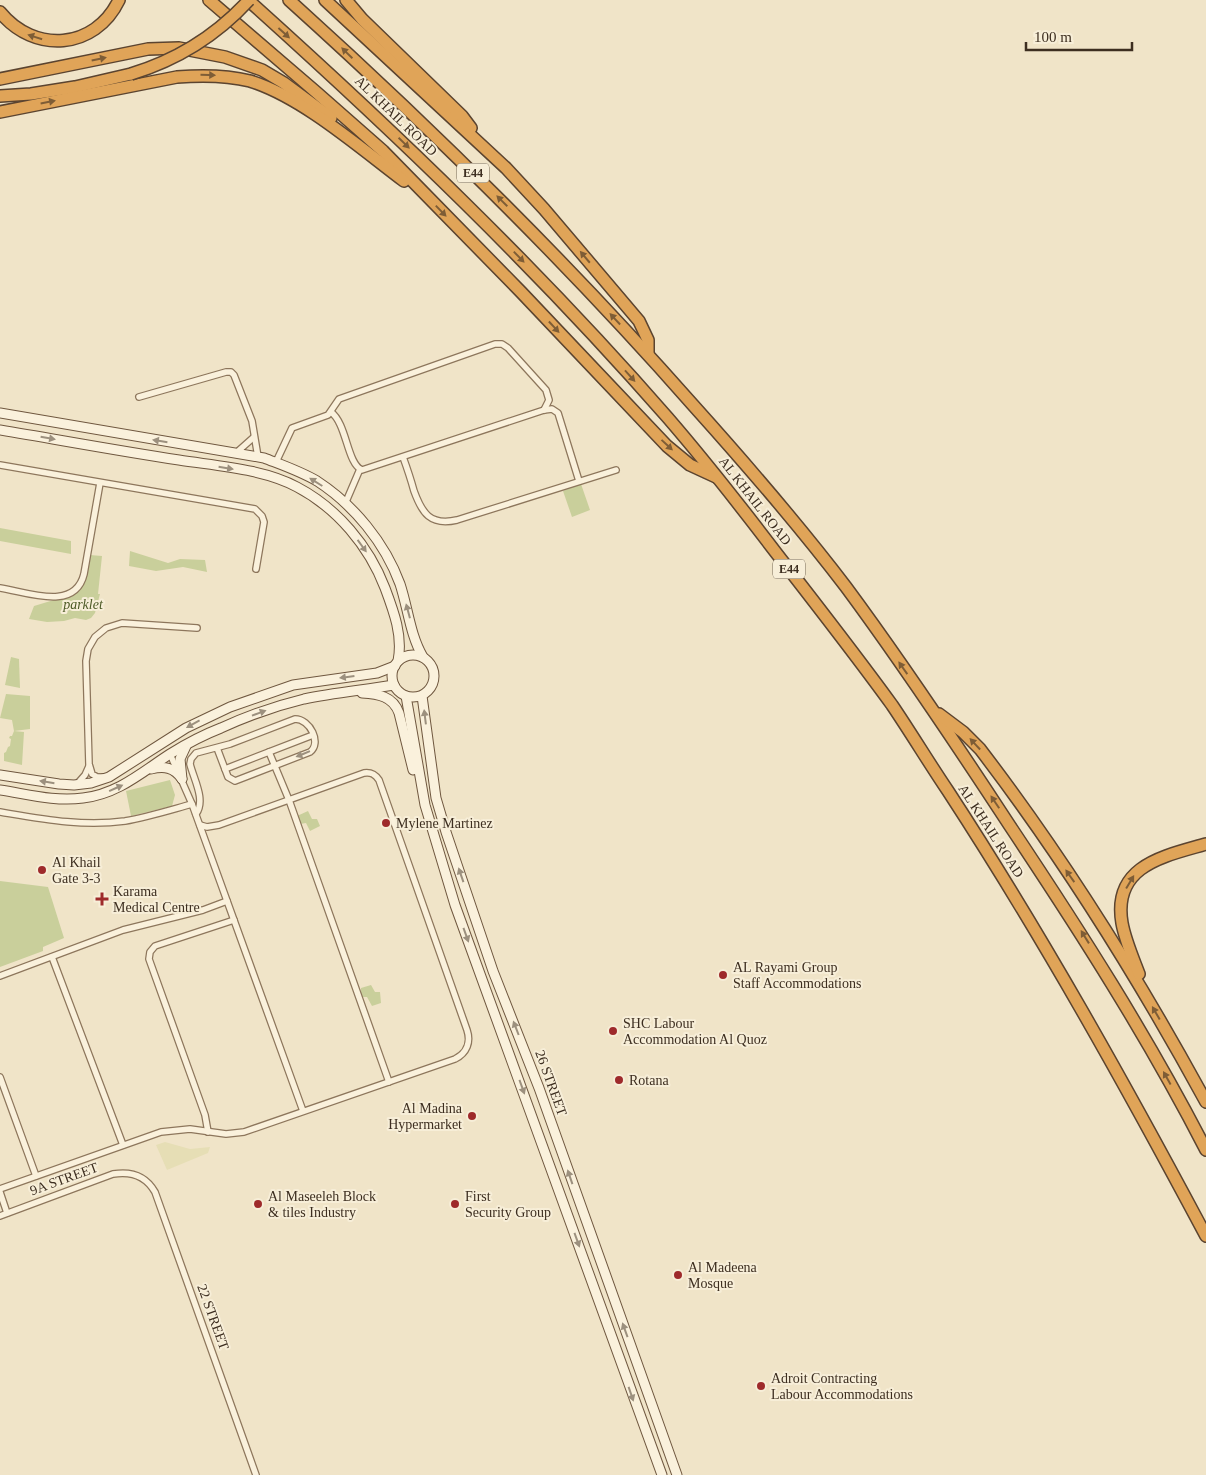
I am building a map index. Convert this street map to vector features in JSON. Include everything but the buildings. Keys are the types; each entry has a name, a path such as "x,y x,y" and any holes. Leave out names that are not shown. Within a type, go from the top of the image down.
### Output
{"highway":[{"path":"0,12 24,33 42,40 63,41 83,36 95,29 106,20 119,0"},
{"path":"209,0 382,151 521,292 657,436 690,465 718,477"},
{"path":"0,96 31,94 75,87 131,74 166,62 198,44 227,22 249,0"},
{"name":"AL KHAIL ROAD","path":"249,0 353,95 513,251 618,362 718,477 824,613 894,708 989,853 1071,990 1206,1236"},
{"name":"AL KHAIL ROAD","path":"289,0 496,196 648,354 766,487 846,587 933,711 1084,935 1143,1035 1206,1150"},
{"path":"325,0 473,137 525,189 639,321 648,340 648,354"},
{"path":"346,0 362,19 466,120 473,137"},
{"path":"0,79 148,49 169,47 189,49 238,61 273,76 295,90 362,141 382,151"},
{"path":"0,112 177,77 205,75 239,79 269,88 297,104 412,187 424,193"},
{"path":"0,102 31,94"},
{"path":"933,711 963,732 987,759 1092,908 1146,994 1206,1102"},
{"path":"1146,994 1122,924 1122,903 1126,888 1137,871 1152,862 1206,844"},
{"path":"1194,1080 1206,1088"}],"street":[{"path":"276,462 292,428 326,416 339,400 498,344 508,348 546,390 549,400 544,410"},
{"path":"139,397 230,372 234,376 252,421 258,457"},
{"path":"330,412 340,421 355,464 364,470 552,408 556,411 579,481"},
{"path":"0,412 258,457 276,462 316,481 345,504 374,535 386,554 399,583 415,640 423,657 432,666 434,680 428,692 422,696 406,696 399,692 394,685 392,678 400,651 398,631 384,586 371,558 341,521 316,500 296,487 273,478 233,469 0,430"},
{"path":"236,453 254,437"},
{"path":"403,457 422,511 428,517 442,521 456,520 616,470"},
{"path":"0,465 255,509 262,516 264,522 256,569"},
{"path":"345,504 360,469"},
{"path":"0,588 54,598 68,596 79,587 84,574 100,483"},
{"path":"109,777 95,776 91,772 89,764 86,661 88,649 96,637 106,628 122,623 197,628"},
{"path":"0,775 74,785 91,783 109,777 209,716 293,685 377,673 412,654 423,657"},
{"path":"0,790 52,798 82,798 112,791 131,781 170,754 219,728 273,708 317,696 394,685"},
{"path":"349,692 379,695 388,698 395,705 399,713 412,770 421,790"},
{"name":"26 STREET","path":"406,696 421,790 433,836 455,904 661,1474"},
{"name":"26 STREET","path":"422,696 436,798 446,832 677,1475"},
{"path":"196,814 200,808 201,801 190,764 191,759 196,754 295,719 306,722 313,735 315,745 312,750 235,781 230,779 217,748"},
{"path":"176,735 170,744 170,754 196,814 303,1111"},
{"path":"225,769 313,735"},
{"path":"182,779 180,759 188,744"},
{"path":"269,752 289,800 389,1082"},
{"path":"74,785 86,775 89,764"},
{"path":"148,770 168,768 178,773 182,779"},
{"path":"7,1213 0,1190 36,1176 171,1130 190,1129 226,1134 244,1132 459,1057 467,1047 469,1038 380,782 374,774 364,773 219,825 207,827 200,825"},
{"path":"0,812 61,822 101,823 137,818 192,804"},
{"path":"455,904 460,899 466,898 470,901"},
{"path":"0,976 124,930 203,910 227,901"},
{"path":"208,1132 202,1107 149,955 152,949 158,945 234,920"},
{"path":"52,957 123,1145"},
{"path":"0,1077 36,1176"},
{"name":"9A STREET","path":"0,1216 113,1174 137,1175"},
{"name":"22 STREET","path":"137,1175 149,1184 154,1192 256,1475"}],"shaded area":[{"path":"165,1142 190,1149 210,1147 208,1153 167,1170 156,1145"}],"green space":[{"path":"581,484 590,510 572,517 563,491"},
{"path":"0,528 71,541 71,554 0,541"},
{"path":"130,551 168,563 180,559 205,560 207,572 183,567 156,571 129,566"},
{"name":"parklet","path":"90,555 102,556 98,594 100,594 95,613 91,618 86,620 75,618 47,622 29,619 34,606 77,591"},
{"path":"11,657 19,659 20,688 5,685"},
{"path":"6,694 30,696 30,729 14,731 12,720 0,718"},
{"path":"14,731 24,732 22,765 4,761 4,753 10,746 11,739 9,738"},
{"path":"170,780 175,795 172,806 131,816 126,791"},
{"path":"308,811 312,819 317,819 320,826 310,831 306,823 300,824 297,816"},
{"path":"0,881 48,887 64,938 43,947 43,951 0,967"},
{"path":"371,985 375,992 380,992 381,1003 372,1006 367,997 361,997 361,988"}],"place":[{"name":"Mylene Martinez","path":"386,823"},
{"name":"Al Khail Gate 3-3","path":"42,870"},
{"name":"Karama Medical Centre","path":"102,899"},
{"name":"AL Rayami Group Staff Accommodations","path":"723,975"},
{"name":"SHC Labour Accommodation Al Quoz","path":"613,1031"},
{"name":"Rotana","path":"619,1080"},
{"name":"Al Madina Hypermarket","path":"472,1116"},
{"name":"Al Maseeleh Block & tiles Industry","path":"258,1204"},
{"name":"First Security Group","path":"455,1204"},
{"name":"Al Madeena Mosque","path":"678,1275"},
{"name":"Adroit Contracting Labour Accommodations","path":"761,1386"}]}
